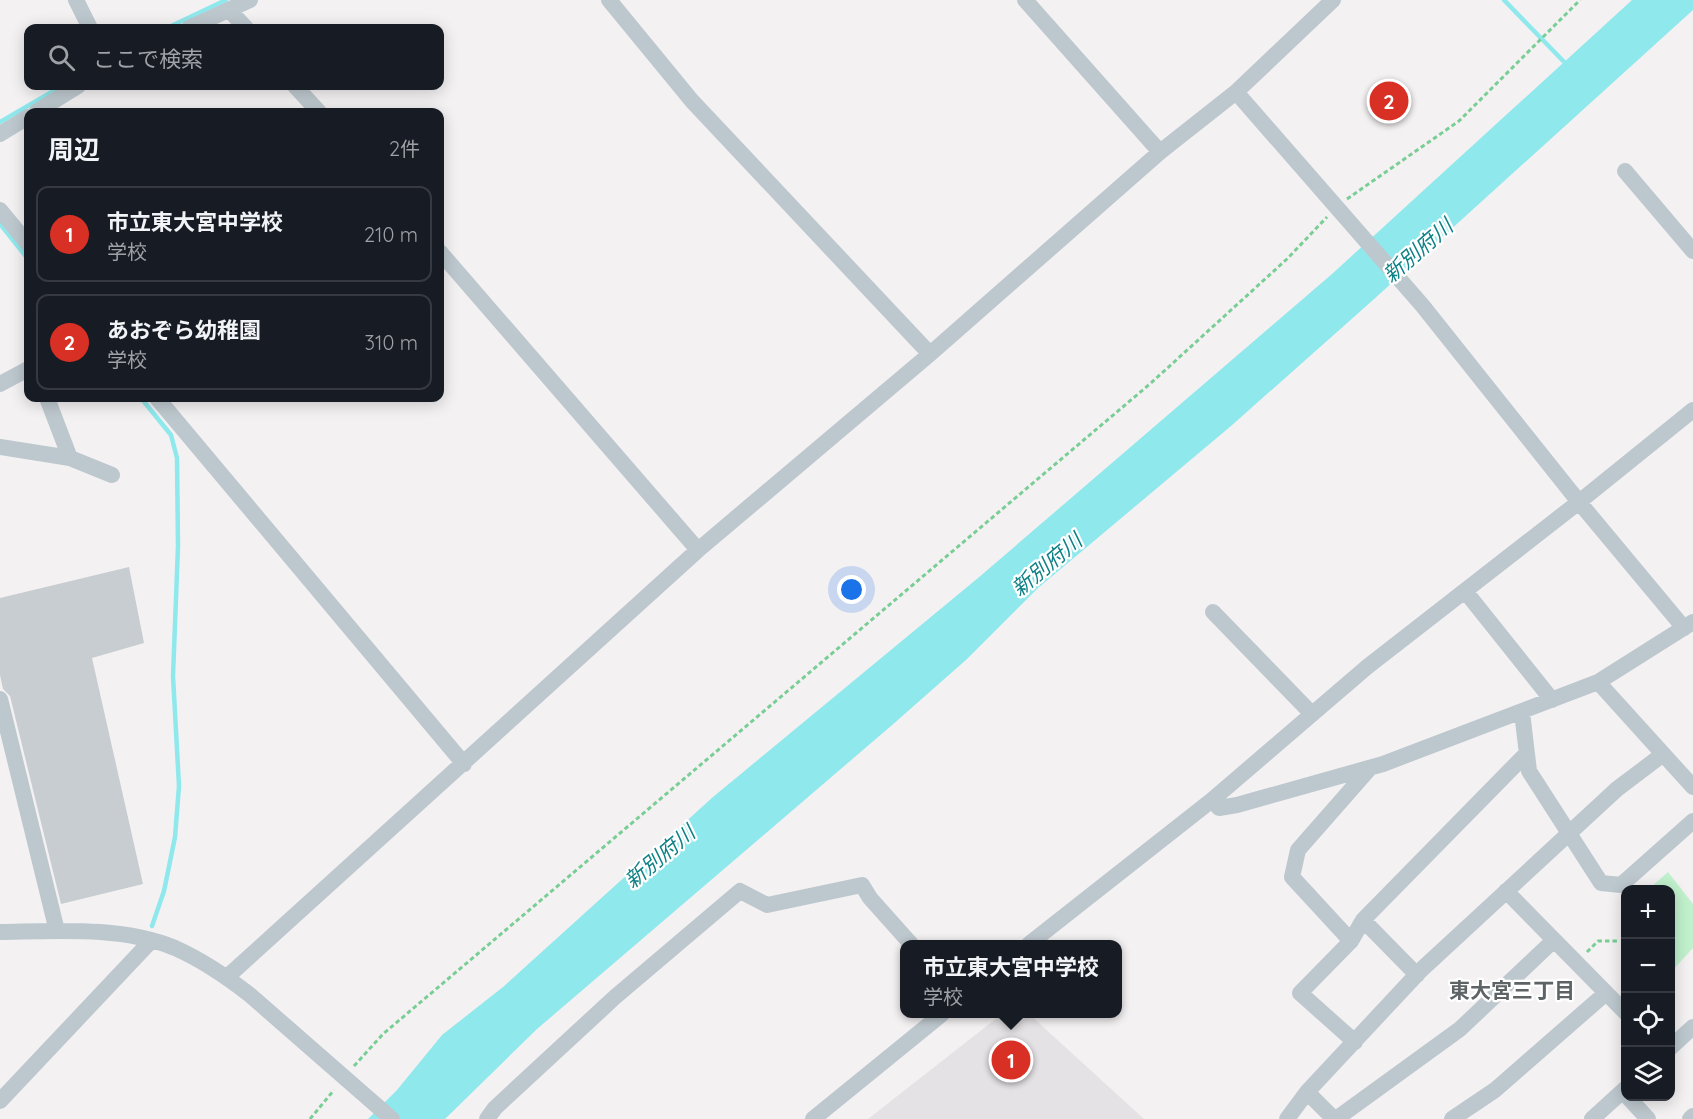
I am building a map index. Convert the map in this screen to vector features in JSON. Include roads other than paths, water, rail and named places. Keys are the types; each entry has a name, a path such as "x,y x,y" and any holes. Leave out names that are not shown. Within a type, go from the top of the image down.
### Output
{"street":[{"path":"76,0 88,24"},
{"path":"199,24 250,0"},
{"path":"609,0 692,101 930,354"},
{"path":"1025,0 1160,152"},
{"path":"226,977 698,550 930,354 1160,152 1236,92 1333,0"},
{"path":"230,11 242,24"},
{"path":"42,108 72,90"},
{"path":"299,90 314,108"},
{"path":"1212,800 1219,808 1237,805 1370,768 1598,682 1689,625 1579,502 1422,305 1236,92"},
{"path":"0,134 24,119"},
{"path":"1625,171 1693,251"},
{"path":"0,210 24,239"},
{"path":"444,257 698,550"},
{"path":"0,384 24,371"},
{"path":"49,402 70,458"},
{"path":"160,402 464,764"},
{"path":"1035,940 1212,800 1367,667 1693,410"},
{"path":"0,447 70,458 112,475"},
{"path":"1465,591 1552,700"},
{"path":"1213,612 1312,714"},
{"path":"1598,682 1693,787"},
{"path":"0,699 57,931"},
{"path":"1522,712 1525,755 1529,771 1601,883 1621,885 1693,821"},
{"path":"1355,1042 1300,993 1351,941 1363,920 1525,755"},
{"path":"1287,1119 1307,1092 1417,975 1617,789 1662,755"},
{"path":"1351,941 1292,877 1298,850 1370,768"},
{"path":"487,1119 495,1108 615,997 740,891 767,905 862,885 870,898 907,940"},
{"path":"1506,891 1621,1008"},
{"path":"1363,920 1417,975"},
{"path":"0,932 57,931 114,934 152,940 175,948 226,977 345,1076 392,1119"},
{"path":"0,1101 152,940"},
{"path":"1307,1092 1335,1119 1460,1029 1554,940"},
{"path":"1452,1119 1495,1090 1606,993"},
{"path":"813,1119 937,1018"},
{"path":"1672,1047 1693,1027"},
{"path":"1592,1119 1621,1096"},
{"path":"1632,1101 1648,1119"}],"water":[{"name":"新別府川","path":"1632,0 1693,0 1693,10 1231,426 1038,588 967,659 891,726 537,1029 445,1119 368,1119 397,1090 442,1035 503,987 713,797 978,578 1332,274"}],"waterway":[{"path":"175,24 226,0"},
{"path":"1504,0 1569,67"},
{"path":"24,108 55,90"},
{"path":"0,122 24,108"},
{"path":"0,224 24,254"},
{"path":"144,402 171,435 177,458 178,546 173,676 179,786 175,837 164,891 152,926"}],"place":[{"name":"あおぞら幼稚園","path":"1389,101"},
{"name":"市立東大宮中学校","path":"1011,1060"}],"district":[{"name":"東大宮三丁目","path":"1512,991"}]}
